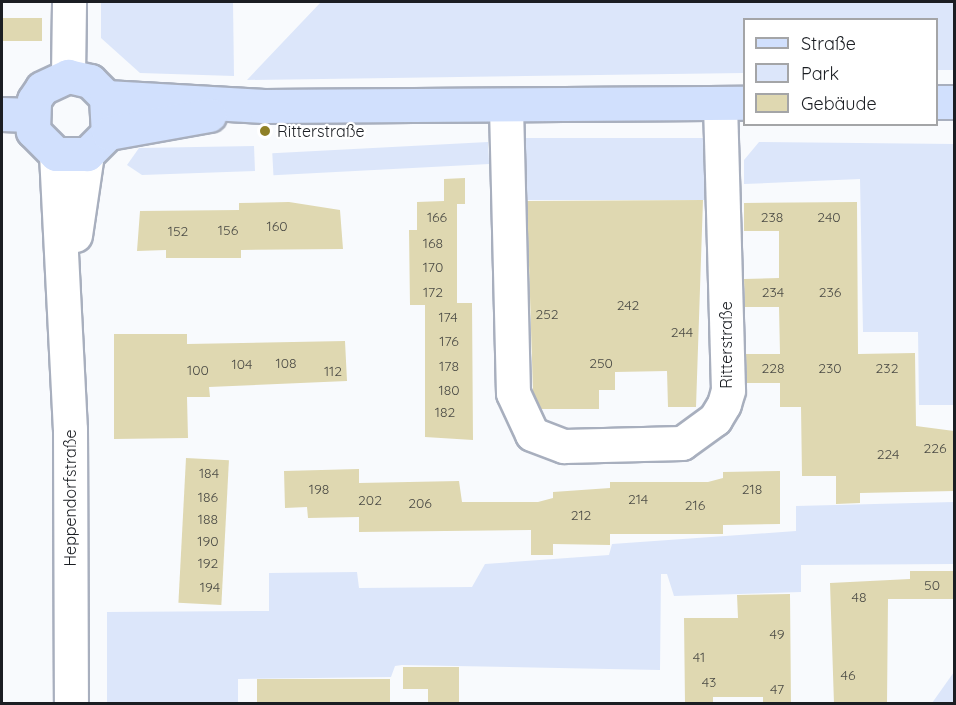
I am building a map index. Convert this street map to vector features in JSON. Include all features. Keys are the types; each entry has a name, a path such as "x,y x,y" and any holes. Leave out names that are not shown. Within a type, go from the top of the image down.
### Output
{"main road":[{"path":"68,76 90,81 106,97 84,147 33,131 16,114 42,88 68,76"},
{"name":"Ritterstraße","path":"106,97 264,106 506,107 732,103"},
{"path":"938,102 954,102"},
{"name":"Ritterstraße","path":"84,147 264,106"}],"street":[{"path":"68,76 69,2"},
{"name":"Ritterstraße","path":"506,107 513,393 532,434 564,446 682,443 715,419 724,404 728,390 732,103"},
{"name":"Heppendorfstraße","path":"71,704 66,293 84,147"}],"green space":[{"path":"101,2 233,2 234,76 140,73 101,38"},
{"path":"321,2 954,2 954,70 938,70 938,18 743,18 743,73 247,80"},
{"path":"525,138 705,138 705,200 525,200"},
{"path":"488,142 489,164 273,175 272,153"},
{"path":"759,142 954,144 954,405 919,405 918,332 863,332 860,179 744,184 744,160"},
{"path":"254,146 255,171 142,175 127,165 139,148"},
{"path":"954,502 954,564 801,565 801,592 674,596 667,574 661,574 660,670 402,665 395,666 391,677 238,679 238,703 107,703 107,612 269,611 269,573 357,572 359,588 472,587 485,564 609,555 612,544 796,531 796,506"},
{"path":"954,672 954,703 932,703"}],"building":[{"path":"2,18 42,18 42,41 2,41"},
{"path":"465,178 465,204 457,204 457,303 472,303 473,440 425,437 425,305 410,305 409,230 417,230 417,202 444,201 444,179"},
{"path":"703,200 696,407 668,407 667,371 615,372 615,390 599,390 599,409 541,409 533,392 527,201"},
{"path":"289,202 340,210 343,249 241,250 241,258 166,258 166,250 137,251 140,211 239,210 239,203"},
{"path":"857,202 858,354 915,353 916,426 954,431 954,491 860,493 860,503 836,504 836,476 802,476 801,407 780,407 780,383 747,383 746,354 780,354 779,307 745,307 744,279 779,278 779,231 744,231 744,203"},
{"path":"114,334 187,334 187,344 345,341 347,381 209,387 210,397 187,397 188,438 114,439"},
{"path":"186,458 229,460 221,605 178,603"},
{"path":"359,469 359,483 459,481 462,502 538,502 553,498 553,492 610,488 610,482 708,482 723,478 723,472 780,471 780,524 723,525 723,534 610,534 610,545 553,544 553,555 531,555 531,530 359,532 359,517 308,518 307,507 285,508 284,471"},
{"path":"910,571 954,571 954,599 888,599 887,704 834,704 830,583 910,579"},
{"path":"790,594 791,704 763,704 763,697 713,697 713,704 685,704 684,618 738,618 737,595"},
{"path":"403,667 459,667 459,704 428,704 428,689 403,689"},
{"path":"257,679 390,679 390,704 257,704"}],"place":[{"name":"Ritterstraße","path":"265,131"}]}
